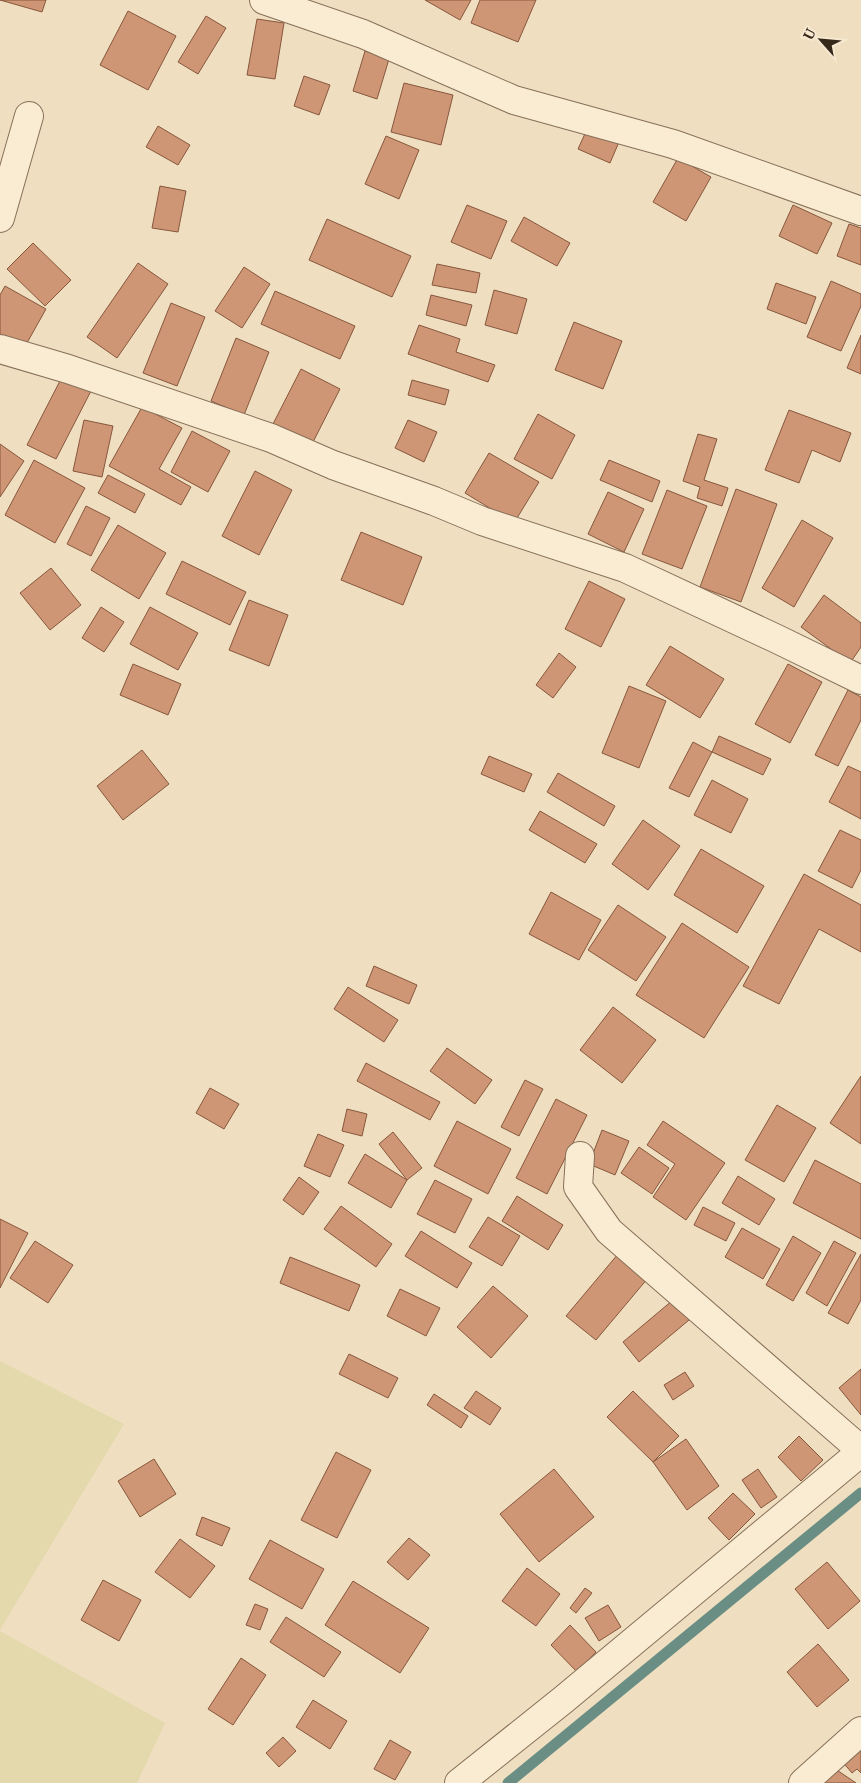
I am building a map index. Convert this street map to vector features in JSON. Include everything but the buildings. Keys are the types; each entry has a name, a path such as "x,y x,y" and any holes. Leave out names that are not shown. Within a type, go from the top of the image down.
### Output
{"street":[{"path":"264,0 363,34 514,100 673,144 861,210"},
{"path":"0,218 29,116"},
{"path":"0,349 78,372 271,438 333,465 434,501 482,521 625,568 777,638 861,680"},
{"path":"459,1783 563,1700 861,1451 609,1232 578,1187 580,1156"},
{"path":"803,1783 861,1731"}],"shaded area":[{"path":"0,1361 124,1424 0,1630"},
{"path":"0,1631 165,1723 137,1783 0,1783"}],"waterway":[{"path":"508,1783 861,1493"}]}
